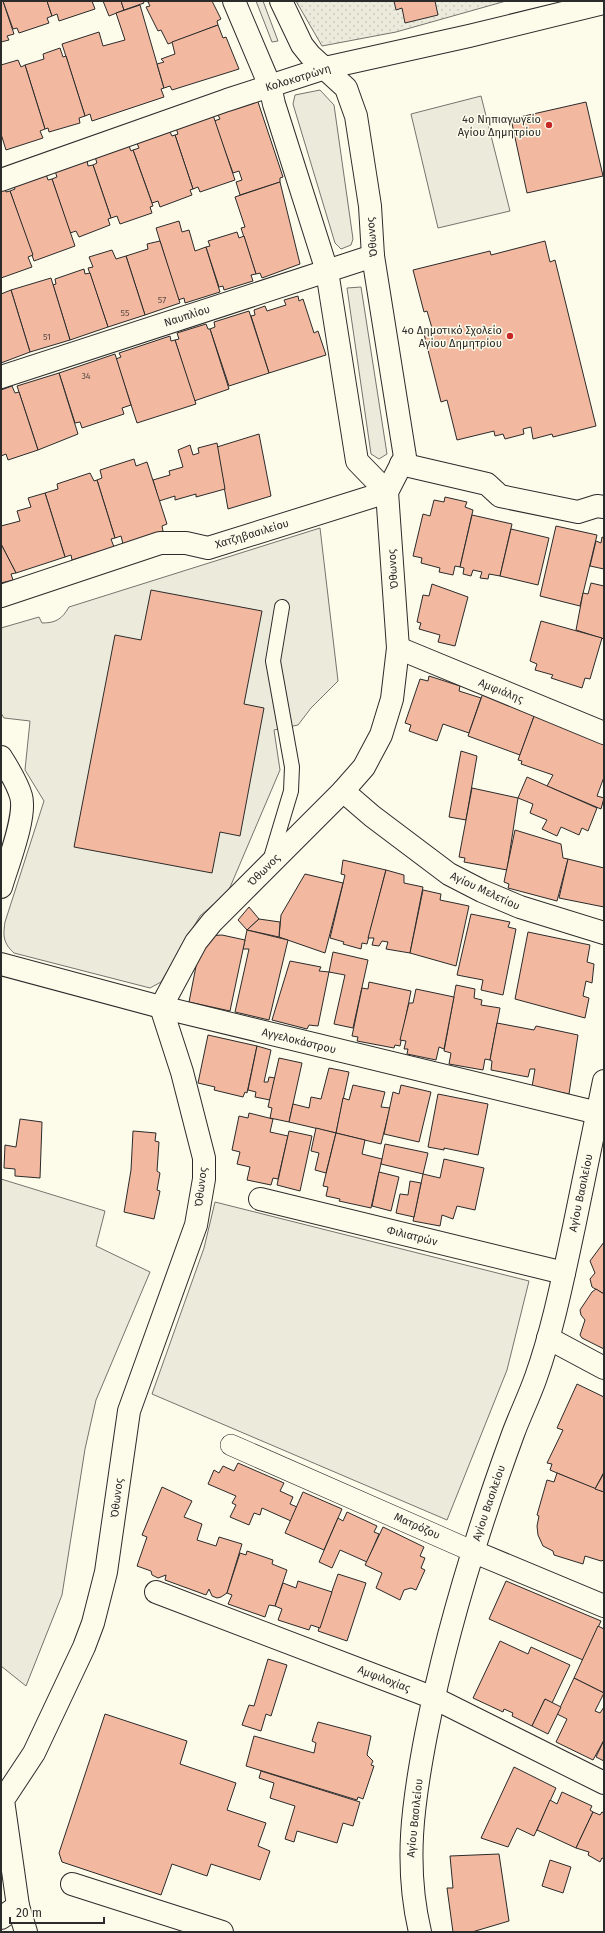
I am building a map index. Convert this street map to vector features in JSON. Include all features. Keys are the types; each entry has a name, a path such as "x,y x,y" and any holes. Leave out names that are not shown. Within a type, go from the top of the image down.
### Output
{"street":[{"path":"234,1 270,86 327,271 357,461 387,492"},
{"name":"Όθωνος","path":"26,1932 10,1912 2,1798 34,1753 84,1648 93,1623 106,1572 129,1411 196,1225 204,1179 204,1158 182,1072 161,1008 196,942 212,922 343,791 364,766 381,735 392,699 398,648 387,492 405,457 374,256 370,206 356,116 346,88 326,68 310,55 302,45 281,1"},
{"name":"Κολοκοτρώνη","path":"1,180 270,86 326,68 469,36 604,3"},
{"name":"Ναυπλίου","path":"1,377 374,256"},
{"path":"401,464 486,484 500,496 578,512 597,506 604,507"},
{"name":"Χατζηβασιλείου","path":"1,596 160,543 186,543 208,548 387,492"},
{"name":"Αμφιάλης","path":"398,648 604,733"},
{"path":"1,758 14,779 22,797 23,814 1,887"},
{"name":"Αγίου Μελετίου","path":"343,791 372,816 449,874 482,891 520,907 604,933"},
{"name":"Αγγελοκάστρου","path":"1,964 161,1008 598,1113"},
{"name":"Αγίου Βασιλείου","path":"420,1932 413,1895 410,1866 411,1841 418,1780 434,1698 472,1551 513,1433 536,1376 548,1338 564,1273 604,1080"},
{"name":"Φιλιατρών","path":"260,1199 564,1273"},
{"path":"548,1338 604,1368"},
{"name":"Ματρόζου","path":"231,1445 472,1551 604,1606"},
{"name":"Αμφιλοχίας","path":"156,1592 434,1698 604,1783"},
{"path":"72,1884 222,1932"}],"lane":[{"path":"269,866 291,791 292,773 273,661 282,607"}],"shaded area":[{"path":"256,1 263,1 278,41 272,42"},
{"path":"296,1 506,1 396,32 322,46"},
{"path":"320,90 334,105 353,239 351,245 341,249 335,243 293,104 295,95"},
{"path":"481,96 510,211 438,228 411,114"},
{"path":"361,287 387,454 379,459 371,454 347,288"},
{"path":"320,528 338,681 311,708 298,725 274,730 280,770 228,892 200,916 161,982 150,988 14,953 8,946 5,939 5,922 44,801 25,770 30,721 4,718 1,713 1,628 39,617 42,623 55,621 64,615 69,607"},
{"path":"1,1179 105,1211 96,1246 150,1272 96,1400 85,1449 62,1595 26,1686 1,1666"},
{"path":"215,1202 529,1281 507,1370 447,1520 152,1394 204,1248"}],"building":[{"path":"1,1 3,1 14,34 7,36 9,40 1,42"},
{"path":"3,1 47,1 52,16 47,18 49,23 19,33 17,28 13,29"},
{"path":"47,1 92,1 95,9 59,21 57,14 52,16"},
{"path":"103,1 121,1 124,10 109,16"},
{"path":"121,1 143,1 144,3 124,10"},
{"path":"212,1 221,19 217,21 218,25 168,44 161,30 158,31 146,7 150,6 148,2"},
{"path":"394,1 435,1 438,15 405,23 402,8 396,10"},
{"path":"140,5 164,88 161,89 164,97 92,121 90,114 85,116 62,44 99,32 103,46 125,40 116,13"},
{"path":"218,25 223,38 226,37 239,69 172,90 170,86 164,88 157,64 164,62 161,59 175,54 172,42"},
{"path":"60,48 63,57 66,56 85,116 79,118 80,123 49,132 48,128 45,129 25,65 44,59 43,54"},
{"path":"18,60 21,67 25,65 45,129 40,131 43,138 6,150 1,134 1,65"},
{"path":"257,99 283,177 280,178 280,182 240,195 236,182 242,180 239,171 233,173 214,121 220,119 217,113"},
{"path":"586,102 603,176 527,193 511,119"},
{"path":"213,115 235,180 200,192 198,187 193,189 175,135 178,134 176,128"},
{"path":"169,130 172,136 175,135 193,189 190,190 192,195 160,207 158,201 152,203 133,150 139,148 136,141"},
{"path":"129,146 131,151 133,150 153,206 150,207 152,213 120,224 117,216 111,218 93,165 97,163 95,157"},
{"path":"87,160 88,166 93,165 111,218 108,219 110,225 79,237 76,231 70,233 52,179 57,177 55,171"},
{"path":"45,171 48,180 52,179 75,246 34,261 10,191 15,189 13,183"},
{"path":"280,182 300,264 262,278 260,273 256,274 241,228 245,227 235,197"},
{"path":"4,186 6,192 10,191 33,255 28,257 32,267 1,278 1,187"},
{"path":"179,221 182,232 189,230 195,251 206,247 220,292 185,303 184,298 178,300 156,228"},
{"path":"237,232 239,238 244,236 256,274 251,275 253,281 224,290 223,286 219,287 206,247 210,246 208,241"},
{"path":"160,241 180,303 145,315 126,256 148,249 147,244"},
{"path":"545,241 550,262 555,260 596,426 553,437 552,434 533,439 531,427 523,429 524,434 505,439 503,434 495,436 494,431 457,440 447,400 441,402 423,330 432,328 427,311 424,312 413,270 490,251 491,255"},
{"path":"112,250 116,259 126,256 145,315 108,327 88,268 93,267 89,257"},
{"path":"84,269 85,274 90,273 108,327 70,340 53,285 56,284 55,279"},
{"path":"51,278 70,340 30,352 11,290"},
{"path":"11,290 30,352 1,363 1,294"},
{"path":"298,296 299,301 303,299 314,333 318,331 326,355 269,373 251,316 255,315 254,310 265,306 267,311 286,305 284,300"},
{"path":"249,311 269,373 229,386 210,329 215,327 214,322"},
{"path":"206,324 208,329 210,329 229,389 194,401 175,340 179,339 177,333"},
{"path":"170,336 171,341 175,340 196,404 137,423 116,359 121,357 119,353"},
{"path":"115,354 131,405 122,408 124,414 82,428 80,422 75,423 59,373"},
{"path":"59,373 78,434 38,450 17,386"},
{"path":"12,386 15,393 19,392 38,450 8,460 6,454 1,456 1,390"},
{"path":"259,434 271,496 228,509 217,447"},
{"path":"217,443 225,489 196,497 196,494 175,500 175,496 159,501 153,480 170,475 169,471 183,467 178,450 190,445 193,455 199,453 198,448"},
{"path":"134,459 136,466 147,462 167,524 162,526 163,531 123,544 121,536 115,538 97,480 102,478 100,470"},
{"path":"90,473 94,481 97,480 115,538 111,539 114,547 72,560 71,555 65,557 45,493 58,489 57,484"},
{"path":"45,493 65,557 16,573 1,544 1,526 20,521 17,511 31,507 28,498"},
{"path":"445,497 467,502 465,507 473,510 460,567 455,566 453,575 439,572 440,568 421,563 422,558 413,556 423,514 430,516 434,500 444,502"},
{"path":"472,515 512,524 500,576 489,574 488,579 480,578 482,572 473,570 471,576 463,574 464,568 460,567"},
{"path":"556,526 597,535 580,606 540,596"},
{"path":"511,529 549,538 538,585 500,576"},
{"path":"602,537 604,538 604,569 590,566 596,541 601,543"},
{"path":"1,544 16,573 11,574 13,580 1,583"},
{"path":"591,583 604,586 604,639 576,630 583,593 588,594"},
{"path":"432,584 468,597 455,646 438,642 440,635 419,629 421,623 417,622 423,595 429,596"},
{"path":"151,590 262,611 244,704 264,708 240,836 220,832 212,873 74,847 115,635 141,640"},
{"path":"541,621 602,638 590,679 585,678 582,688 551,678 553,675 535,670 537,664 530,661"},
{"path":"429,676 460,686 459,691 481,698 469,733 443,724 437,741 409,731 411,725 405,723 420,679 428,681"},
{"path":"483,693 536,711 520,755 468,736"},
{"path":"536,711 604,739 604,777 597,796 604,798 601,809 547,786 553,775 521,764 522,761 518,760"},
{"path":"461,751 477,756 466,820 449,817"},
{"path":"527,777 597,808 588,831 582,828 579,835 561,827 557,836 542,829 547,820 530,813 533,804 518,798"},
{"path":"472,788 518,798 507,870 464,862 465,858 459,857"},
{"path":"515,830 561,844 563,858 568,859 557,901 508,888 509,884 504,882"},
{"path":"568,859 604,868 604,907 559,898"},
{"path":"343,860 386,870 367,944 362,943 361,949 343,944 344,942 330,938 345,875 341,874"},
{"path":"386,870 404,875 404,883 423,887 410,953 386,949 388,942 382,941 379,946 372,945 374,938 368,938"},
{"path":"305,874 343,883 325,953 279,937 281,915"},
{"path":"423,890 441,894 440,900 469,906 456,966 410,953"},
{"path":"249,907 259,919 247,930 238,920"},
{"path":"471,914 510,922 508,927 516,929 503,995 481,990 483,980 457,975"},
{"path":"259,919 280,922 279,937 247,930"},
{"path":"247,930 288,940 269,1020 235,1012 249,949 243,949"},
{"path":"528,932 590,945 587,962 594,964 592,983 586,981 583,996 589,998 585,1018 515,999"},
{"path":"222,935 245,940 230,1011 189,1002 198,956 207,936"},
{"path":"333,952 368,960 353,1028 334,1024 345,975 329,972"},
{"path":"290,961 321,967 319,971 329,972 318,1026 309,1025 307,1029 272,1020"},
{"path":"369,982 411,991 400,1046 395,1045 394,1048 357,1041 358,1037 352,1036 362,988 368,989"},
{"path":"456,985 475,989 474,998 482,1000 481,1005 500,1008 490,1060 485,1059 483,1070 449,1064 451,1053 444,1051"},
{"path":"416,989 454,997 444,1049 439,1047 436,1060 407,1054 408,1049 404,1049 406,1041 400,1040 409,1003 413,1003"},
{"path":"497,1023 534,1030 536,1026 578,1035 569,1094 532,1087 535,1069 530,1069 528,1077 491,1070 492,1061 490,1060"},
{"path":"208,1035 257,1046 247,1093 245,1092 243,1097 214,1090 215,1087 198,1083"},
{"path":"257,1046 271,1050 264,1082 268,1082 269,1077 275,1078 270,1100 255,1097 256,1092 248,1090"},
{"path":"279,1058 302,1063 289,1122 270,1118 272,1108 268,1107"},
{"path":"329,1068 349,1072 336,1133 289,1122 293,1104 309,1108 311,1097 321,1099"},
{"path":"353,1085 385,1092 381,1107 390,1108 381,1144 336,1133 343,1098 349,1100"},
{"path":"401,1085 431,1092 419,1142 384,1134 393,1092 399,1094"},
{"path":"438,1094 488,1104 478,1155 444,1148 444,1150 428,1147"},
{"path":"249,1113 273,1119 270,1132 288,1136 278,1179 273,1178 271,1185 247,1180 250,1167 237,1164 240,1152 232,1150 239,1116 248,1118"},
{"path":"20,1119 42,1122 40,1178 15,1176 15,1169 4,1168 5,1145 16,1147"},
{"path":"316,1128 336,1133 326,1173 315,1170 319,1153 311,1151"},
{"path":"133,1131 156,1133 155,1141 159,1142 157,1171 160,1173 157,1190 160,1191 154,1219 124,1212 131,1170"},
{"path":"289,1131 312,1136 300,1191 277,1185"},
{"path":"336,1133 365,1140 362,1154 382,1159 371,1208 339,1201 340,1199 326,1196 328,1187 323,1186"},
{"path":"385,1144 428,1153 423,1174 381,1164"},
{"path":"444,1159 484,1168 475,1210 457,1206 453,1219 442,1215 440,1226 413,1221 423,1174 440,1178"},
{"path":"379,1172 399,1177 391,1211 372,1206"},
{"path":"410,1181 421,1183 414,1217 396,1213 400,1194 408,1195"},
{"path":"604,1242 604,1294 592,1287 590,1279 595,1273 590,1261"},
{"path":"596,1289 604,1294 604,1349 582,1338 580,1335 585,1320 581,1315 580,1310 592,1292"},
{"path":"577,1384 604,1397 604,1472 595,1489 550,1470 552,1464 547,1463 563,1430 557,1428"},
{"path":"238,1463 284,1483 280,1491 293,1497 290,1504 297,1507 291,1521 262,1508 260,1515 254,1513 249,1525 230,1517 236,1505 232,1503 236,1496 208,1484 214,1470 219,1473 223,1466 234,1471"},
{"path":"557,1473 604,1492 604,1560 601,1561 585,1556 583,1564 554,1555 553,1551 543,1546 538,1535 537,1526 539,1516 537,1515 547,1480 554,1482"},
{"path":"604,1473 604,1492 595,1489"},
{"path":"162,1487 192,1501 184,1517 202,1524 197,1540 216,1546 219,1537 242,1544 227,1593 221,1597 217,1598 212,1596 209,1589 206,1595 165,1580 166,1575 158,1578 152,1575 151,1571 137,1566 147,1537 142,1535"},
{"path":"303,1492 342,1509 324,1550 285,1533"},
{"path":"347,1512 377,1526 374,1532 379,1534 367,1562 340,1550 332,1568 319,1562 338,1518 343,1521"},
{"path":"383,1527 424,1547 420,1556 425,1558 421,1568 425,1570 416,1590 411,1588 404,1590 400,1600 376,1588 382,1573 365,1565"},
{"path":"247,1551 273,1560 272,1564 287,1570 275,1606 269,1605 265,1617 228,1604 232,1595 227,1593 240,1553 246,1555"},
{"path":"338,1574 366,1583 347,1641 318,1631"},
{"path":"298,1581 332,1592 320,1628 311,1625 309,1630 278,1620 282,1609 275,1606 283,1583 296,1588"},
{"path":"506,1581 601,1621 583,1660 489,1619"},
{"path":"598,1626 604,1629 604,1693 574,1678"},
{"path":"500,1641 528,1654 531,1647 570,1665 552,1703 545,1699 532,1726 512,1716 513,1713 504,1709 503,1712 473,1698"},
{"path":"268,1659 287,1665 271,1716 266,1714 261,1731 242,1725 249,1705 254,1706"},
{"path":"574,1678 604,1693 595,1711 600,1713 604,1707 604,1740 593,1760 556,1742 567,1719 557,1714"},
{"path":"545,1699 561,1707 548,1734 532,1726"},
{"path":"105,1714 187,1741 180,1764 236,1783 227,1810 266,1823 258,1846 270,1851 260,1880 211,1864 207,1876 172,1864 161,1895 62,1862 59,1853"},
{"path":"318,1722 371,1736 367,1755 373,1761 371,1765 374,1766 363,1799 358,1797 357,1800 246,1766 254,1736 314,1753 316,1743 312,1741"},
{"path":"604,1740 604,1761 596,1757"},
{"path":"514,1767 556,1788 534,1836 517,1828 508,1847 481,1838"},
{"path":"261,1771 360,1802 353,1826 343,1823 337,1843 297,1831 294,1842 285,1839 295,1806 270,1798 274,1783 259,1778"},
{"path":"562,1792 592,1806 590,1810 593,1812 576,1848 537,1830 550,1800 557,1804"},
{"path":"593,1812 600,1815 602,1812 604,1813 604,1859 602,1858 600,1862 588,1855 589,1852 576,1848"},
{"path":"499,1854 509,1921 472,1932 453,1932 447,1888 453,1888 450,1856"},
{"path":"550,1860 571,1867 563,1893 542,1886"}],"place":[{"name":"4ο Νηπιαγωγείο Αγίου Δημητρίου","path":"549,125"},
{"name":"4ο Δημοτικό Σχολείο Αγίου Δημητρίου","path":"510,336"}]}
